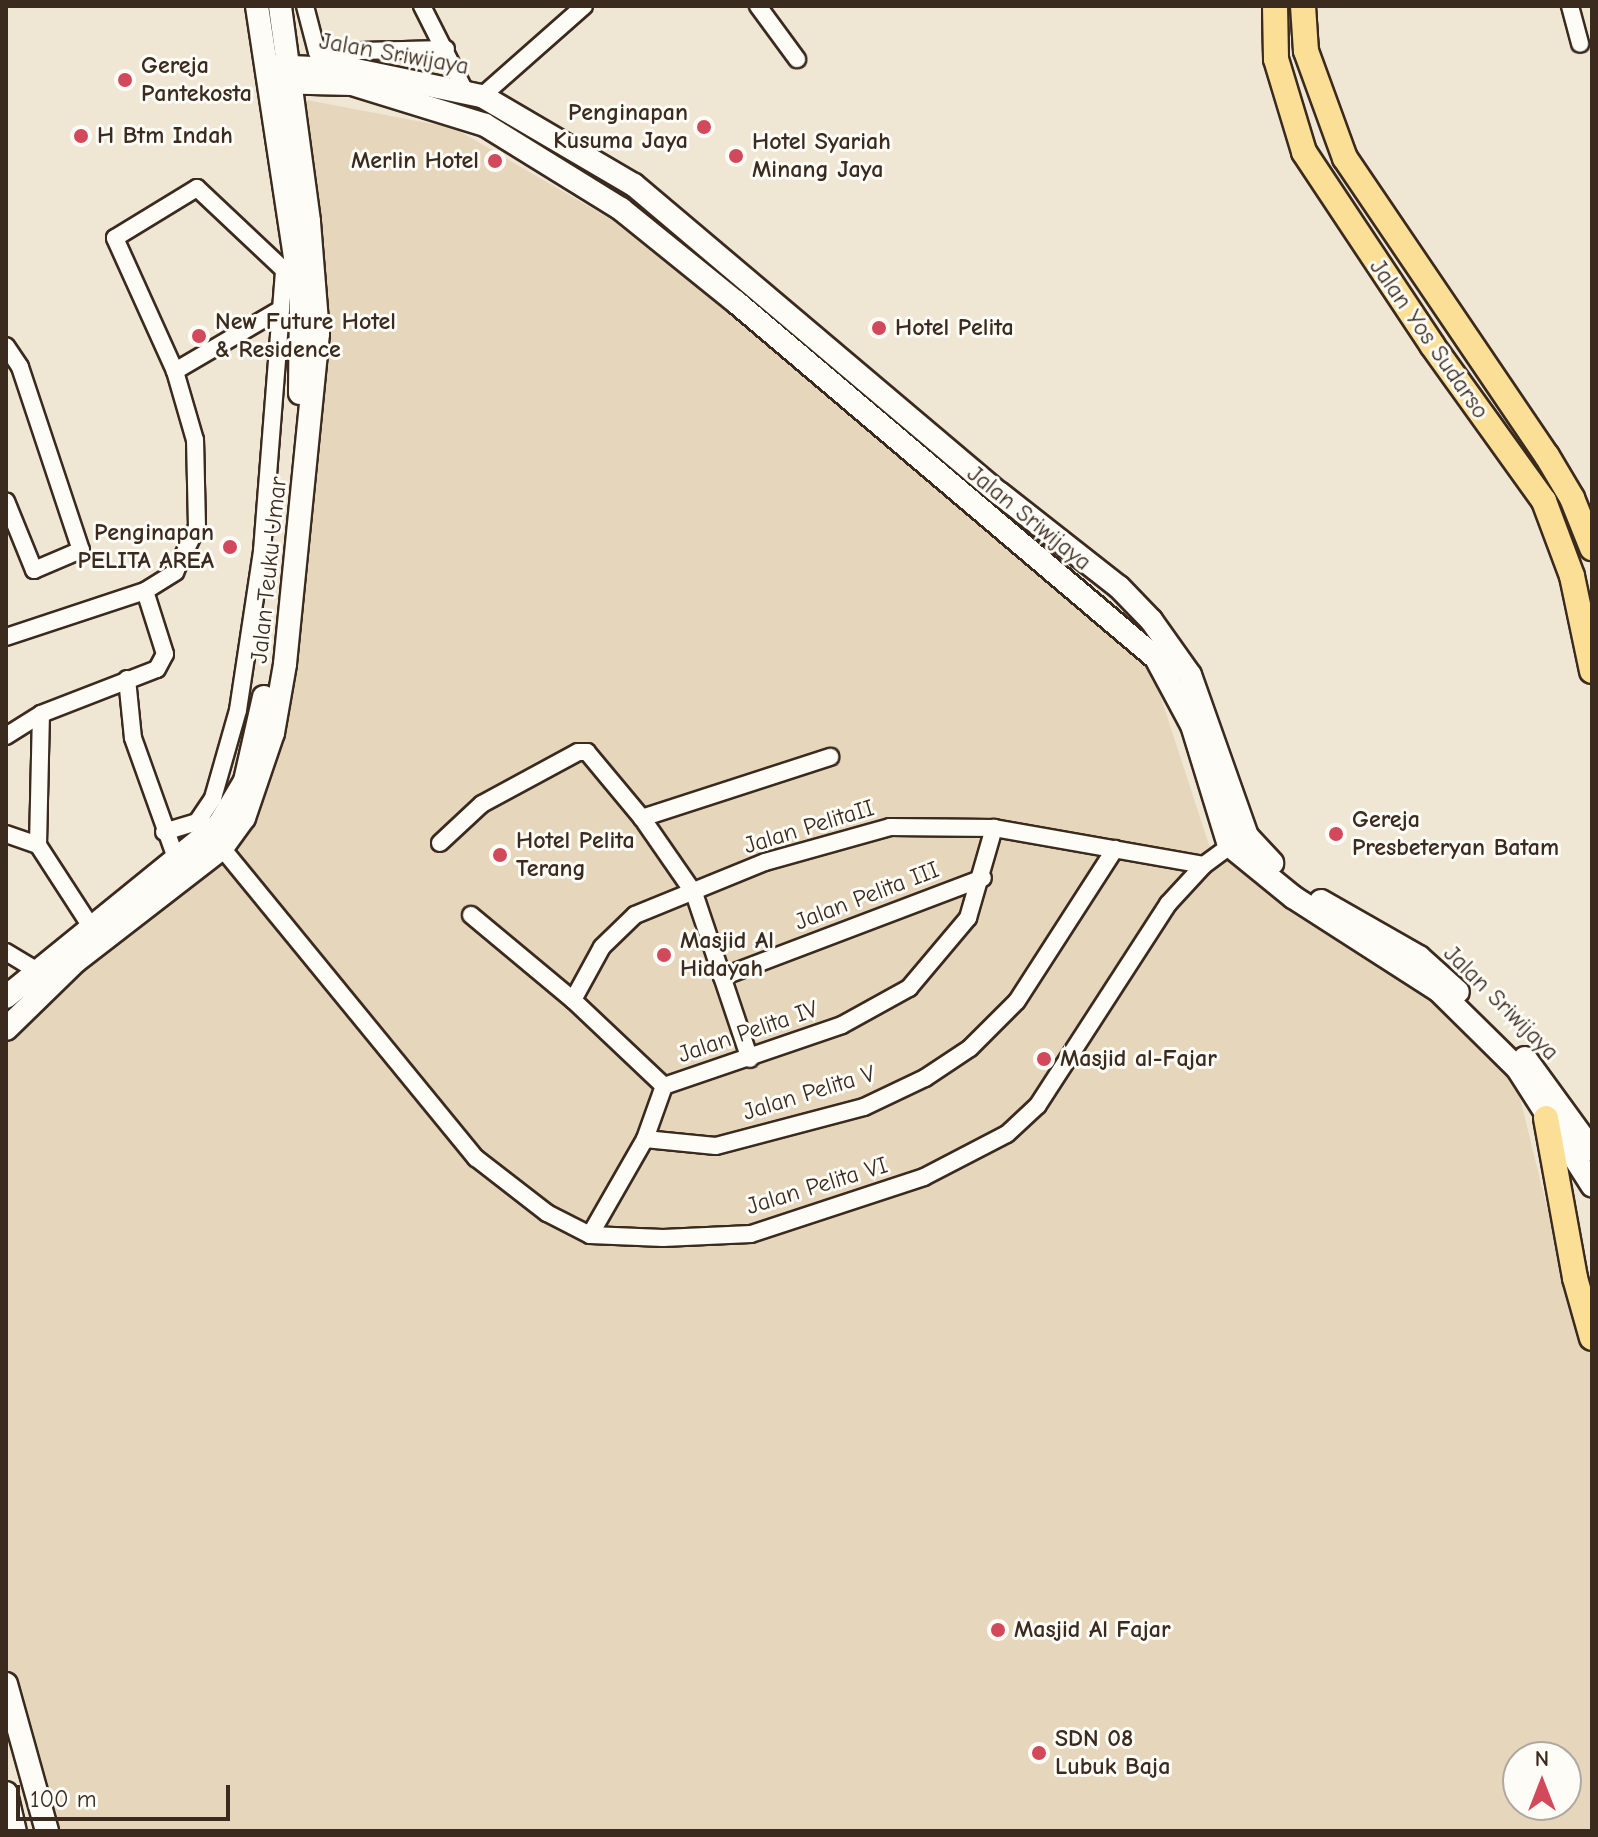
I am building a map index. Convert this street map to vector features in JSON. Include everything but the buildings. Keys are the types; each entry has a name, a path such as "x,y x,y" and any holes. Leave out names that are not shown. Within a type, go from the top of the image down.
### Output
{"main road":[{"name":"Jalan Teuku Umar","path":"6,1029 76,961 222,848 244,818 273,733 313,408 315,292 279,73 257,6"},
{"name":"Jalan Teuku Umar","path":"6,997 220,823 245,781 270,667 300,404 301,297 290,272 279,73 280,6"},
{"name":"Jalan Yos Sudarso","path":"1275,6 1276,59 1304,152 1423,332 1544,501 1572,576 1592,671"},
{"name":"Jalan Yos Sudarso","path":"1303,6 1306,51 1345,158 1547,456 1572,498 1592,548"},
{"name":"Jalan Sriwijaya","path":"279,73 356,70 473,94 634,185 1119,587 1170,642 1190,675 1238,840 1303,891 1435,968 1522,1054 1592,1150"},
{"name":"Jalan Sriwijaya","path":"279,73 352,84 485,125 621,209 1156,658 1192,725 1238,840 1293,897 1438,990 1518,1069 1546,1118 1592,1185"},
{"path":"667,246 683,228"},
{"path":"914,457 932,435"},
{"path":"1546,1118 1575,1278 1592,1338"},
{"path":"6,1684 47,1831"}],"street":[{"path":"305,6 317,52 446,49"},
{"path":"422,6 473,94 584,6"},
{"path":"758,6 797,59"},
{"path":"1570,6 1580,44"},
{"path":"6,637 145,591 175,572 197,527 195,440 175,371 115,238 197,188 290,272 281,309 262,551 226,761 197,822 164,832"},
{"path":"175,371 281,309"},
{"path":"6,346 20,367 81,550 34,570 6,501"},
{"path":"6,736 41,714 157,669 165,654 145,591"},
{"path":"127,679 133,738 164,832 177,861"},
{"path":"41,714 38,845 92,928"},
{"path":"440,843 482,804 578,752 591,756 642,818 694,893 750,1059"},
{"path":"642,818 830,757"},
{"name":"Jalan PelitaII","path":"573,1000 615,932 635,915 765,862 890,827 994,828 1204,865"},
{"name":"Jalan Pelita IV","path":"471,915 573,1000 664,1086 842,1025 909,988 968,918 983,878 994,828"},
{"path":"6,834 38,845"},
{"name":"Jalan Pelita VI","path":"222,848 476,1158 547,1213 590,1235 751,1234 924,1177 1007,1134 1038,1105 1168,904 1204,865 1238,840"},
{"name":"Jalan Pelita V","path":"645,1139 716,1146 864,1107 925,1078 970,1048 1017,1001 1115,849"},
{"name":"Jalan Pelita III","path":"722,977 983,878"},
{"path":"6,952 36,970"},
{"path":"590,1235 645,1139 664,1086"}],"shaded area":[{"path":"291,97 454,128 626,228 1149,661 1209,845 1420,992 1514,1074 1566,1284 1592,1337 1592,1831 50,1831 6,1690 6,1036 72,960 228,848 278,644 301,372"}],"place":[{"name":"Gereja Pantekosta","path":"125,80"},
{"name":"Penginapan Kusuma Jaya","path":"704,127"},
{"name":"H Btm Indah","path":"81,136"},
{"name":"Hotel Syariah Minang Jaya","path":"736,156"},
{"name":"Merlin Hotel","path":"495,161"},
{"name":"Hotel Pelita","path":"879,328"},
{"name":"New Future Hotel & Residence","path":"199,336"},
{"name":"Penginapan PELITA AREA","path":"230,547"},
{"name":"Gereja Presbeteryan Batam","path":"1336,834"},
{"name":"Hotel Pelita Terang","path":"500,855"},
{"name":"Masjid Al Hidayah","path":"664,955"},
{"name":"Masjid al-Fajar","path":"1044,1059"},
{"name":"Masjid Al Fajar","path":"998,1630"},
{"name":"SDN 08 Lubuk Baja","path":"1039,1753"}]}
